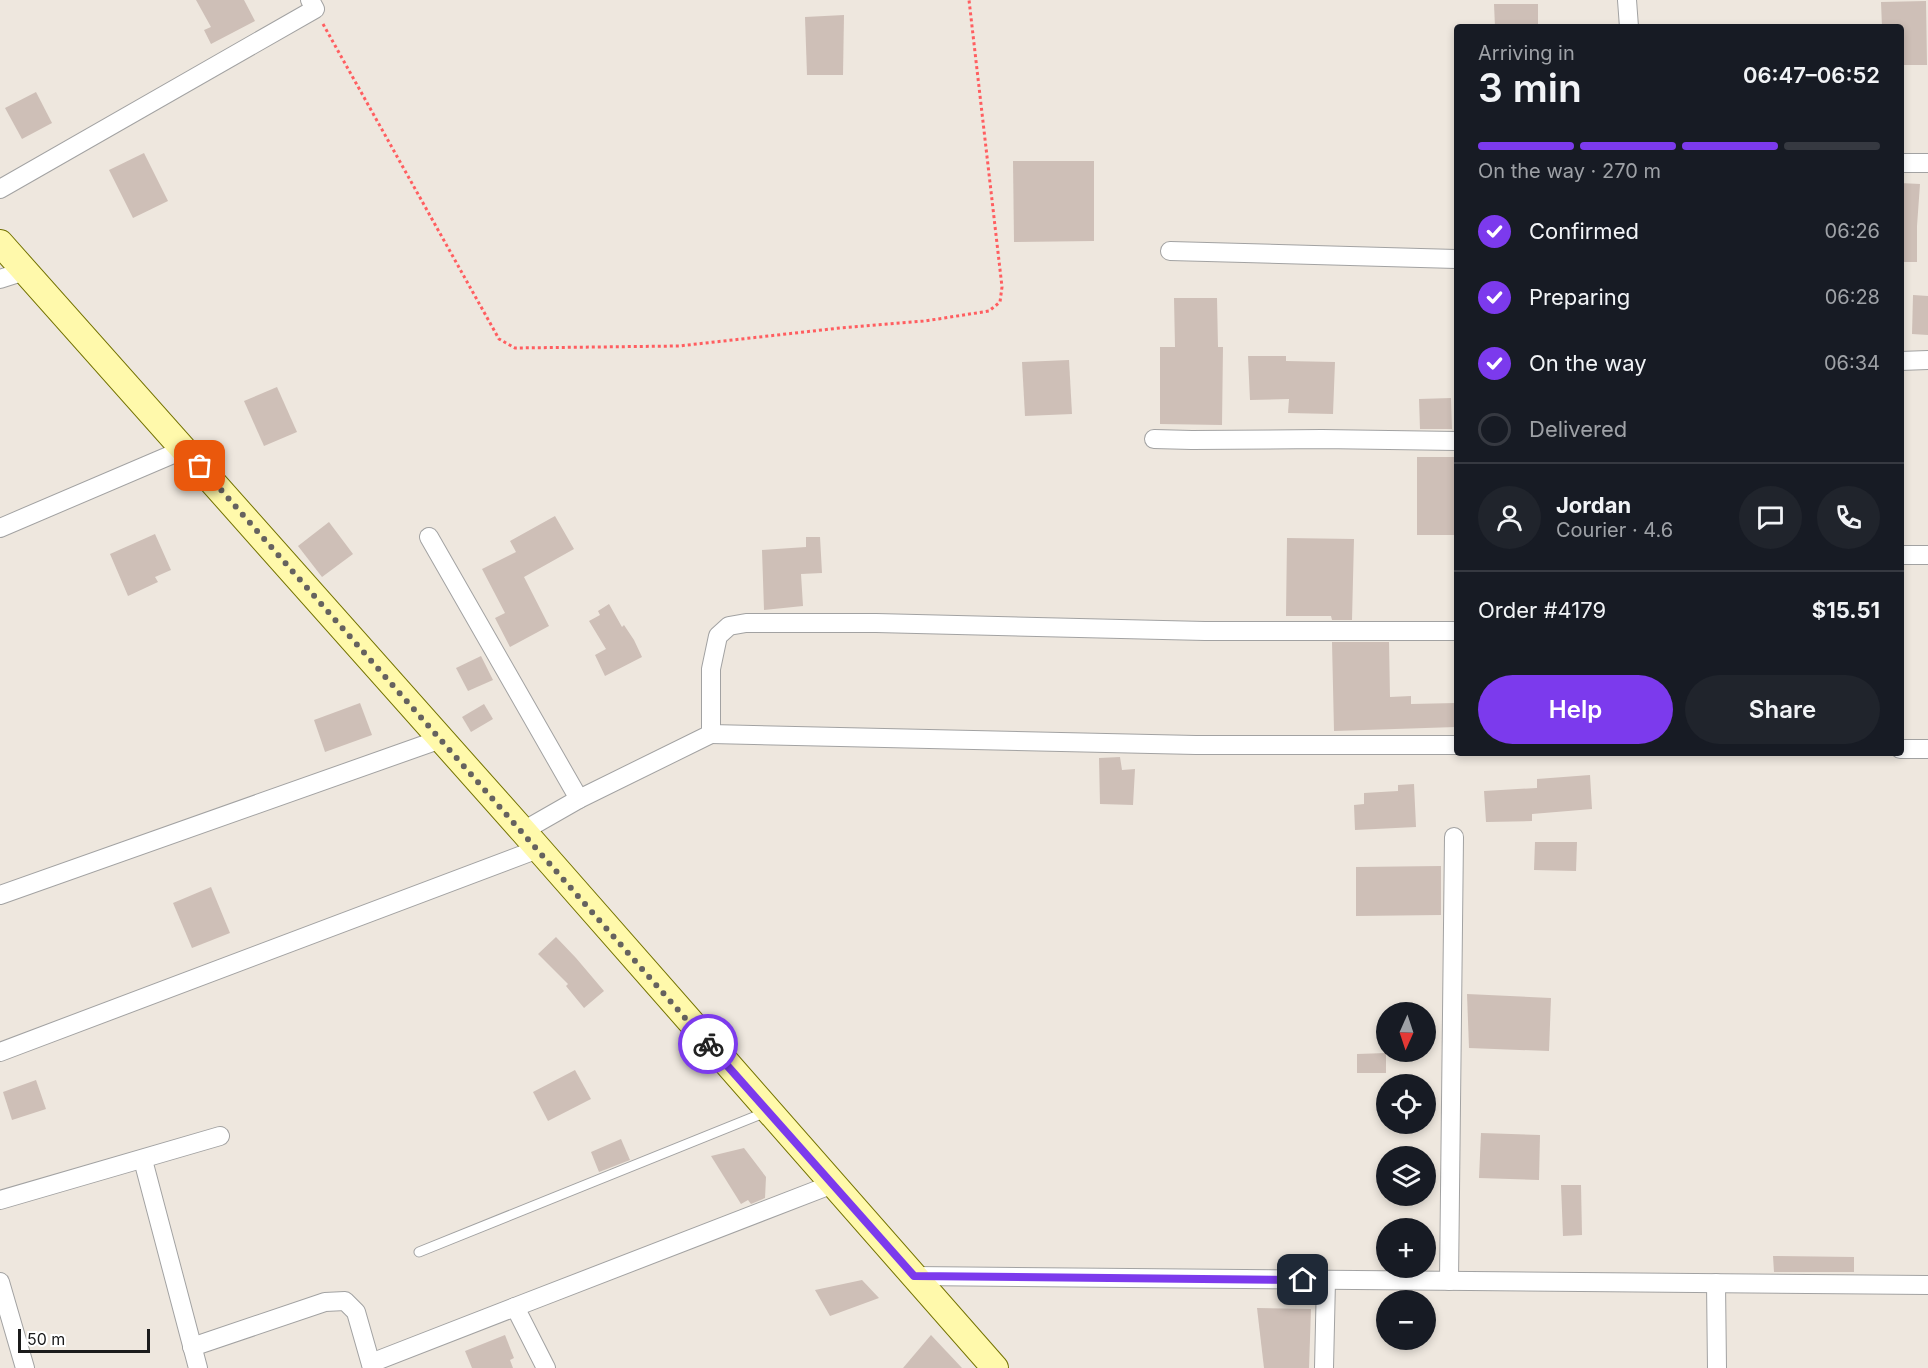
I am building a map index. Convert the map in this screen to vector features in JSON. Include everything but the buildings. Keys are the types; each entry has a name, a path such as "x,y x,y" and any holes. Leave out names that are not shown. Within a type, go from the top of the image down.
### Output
{"main road":[{"path":"0,243 185,449 995,1368"}],"street":[{"path":"1627,0 1629,24"},
{"path":"0,189 313,4"},
{"path":"1904,163 1928,163"},
{"path":"1170,251 1454,259"},
{"path":"0,279 25,271"},
{"path":"1904,361 1928,360"},
{"path":"1154,439 1454,441"},
{"path":"0,528 185,449"},
{"path":"429,537 579,799"},
{"path":"1904,555 1928,555"},
{"path":"711,734 711,669 718,636 729,626 746,623 876,623 1205,631 1454,631"},
{"path":"0,1052 530,840 579,799 711,734 1196,745 1454,745"},
{"path":"0,895 441,739"},
{"path":"1904,749 1928,750"},
{"path":"1449,1281 1454,837"},
{"path":"0,1200 220,1136"},
{"path":"143,1160 198,1368"},
{"path":"192,1347 325,1302 345,1301 356,1312 372,1366 515,1307 833,1184"},
{"path":"914,1276 1928,1285"},
{"path":"1324,1368 1326,1280"},
{"path":"1716,1283 1717,1368"},
{"path":"2,1294 25,1368"},
{"path":"515,1307 546,1368"}],"lane":[{"path":"419,1252 768,1111"}],"path":[{"path":"313,4 499,339 515,348 679,346 925,321 989,311 1000,302 1002,287 969,0"}],"way so far":[{"path":"200,466 708,1044"}],"route":[{"path":"708,1044 914,1276 1303,1280"}]}
